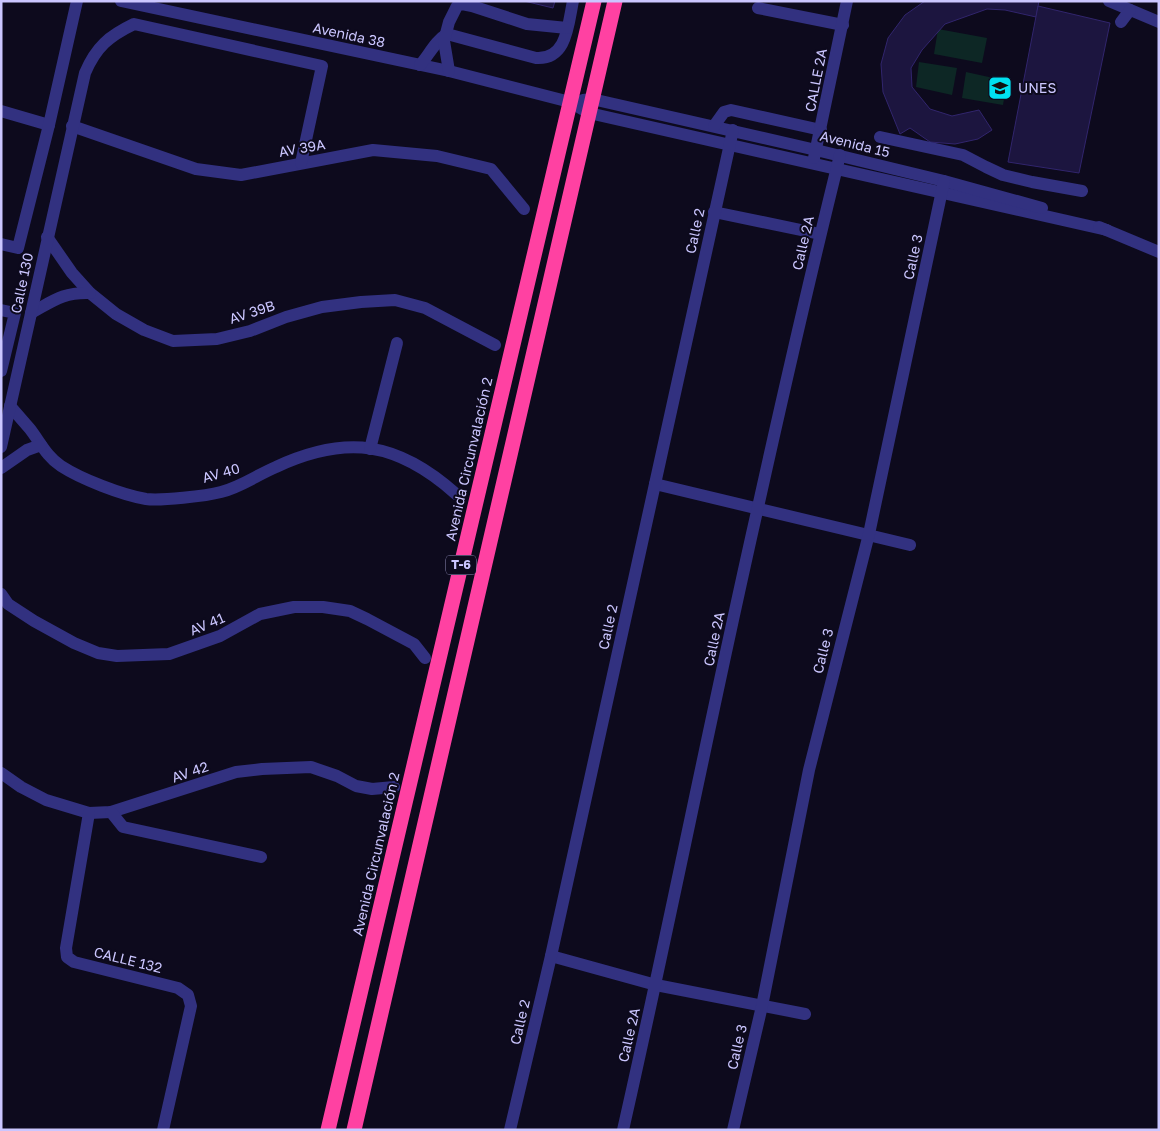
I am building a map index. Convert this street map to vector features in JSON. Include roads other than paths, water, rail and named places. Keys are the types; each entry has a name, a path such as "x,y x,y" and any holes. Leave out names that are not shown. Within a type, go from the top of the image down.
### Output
{"highway":[{"name":"Avenida Circunvalación 2","path":"328,1130 594,1"},
{"name":"T-6","path":"354,1130 615,1"}],"street":[{"path":"1,244 18,248 49,125 77,1"},
{"name":"Avenida 38","path":"121,1 420,65 591,106"},
{"path":"420,65 440,38 446,34 546,59 554,55 560,47 567,28 573,1"},
{"name":"CALLE 2A","path":"813,163 847,1"},
{"path":"1109,1 1159,22"},
{"path":"449,72 444,41 453,12 457,6 462,4 527,24 567,28"},
{"path":"758,8 843,24"},
{"path":"1121,22 1130,10"},
{"name":"Calle 130","path":"1,447 85,72 101,45 120,31 134,24 322,66 300,163"},
{"name":"Avenida 15","path":"591,106 714,126 840,155 944,186 1107,230 1159,252"},
{"name":"Avenida 15","path":"591,106 730,144 813,163 944,186"},
{"path":"714,126 724,112 731,110 821,130"},
{"path":"1,111 49,125"},
{"name":"AV 39A","path":"72,126 196,169 241,174 373,150 437,156 491,169 524,209"},
{"name":"Calle 2","path":"510,1130 551,956 733,130"},
{"path":"880,137 963,155 1003,175 1082,192"},
{"name":"Calle 2A","path":"623,1130 656,985 757,508 840,155"},
{"name":"Calle 3","path":"733,1130 762,1006 809,770 868,534 944,186"},
{"path":"714,212 820,234"},
{"name":"AV 39B","path":"47,237 58,255 90,293 116,314 144,330 173,341 217,339 250,331 286,317 322,307 395,300 424,308 495,345"},
{"path":"31,313 61,296 74,292 90,293"},
{"path":"1,310 15,313 1,371"},
{"path":"370,449 397,343"},
{"name":"AV 40","path":"10,406 46,454 61,466 118,492 147,499 221,492 302,456 334,447 360,447 407,459 436,476 456,494"},
{"path":"1,468 27,450 41,445"},
{"path":"655,484 910,545"},
{"name":"AV 41","path":"3,601 74,643 98,653 117,656 169,654 220,636 260,614 294,607 323,607 350,611 414,644 424,658"},
{"name":"AV 42","path":"1,773 21,787 46,800 89,814 111,812 236,772 262,769 311,767 337,776 356,786 372,789 394,787"},
{"path":"111,812 123,827 260,858"},
{"name":"CALLE 132","path":"89,814 66,948 67,957 74,962 178,988 188,995 191,1006 163,1130"},
{"path":"551,956 656,985 804,1014"}],"place":[{"name":"UNES","path":"1000,88"}]}
